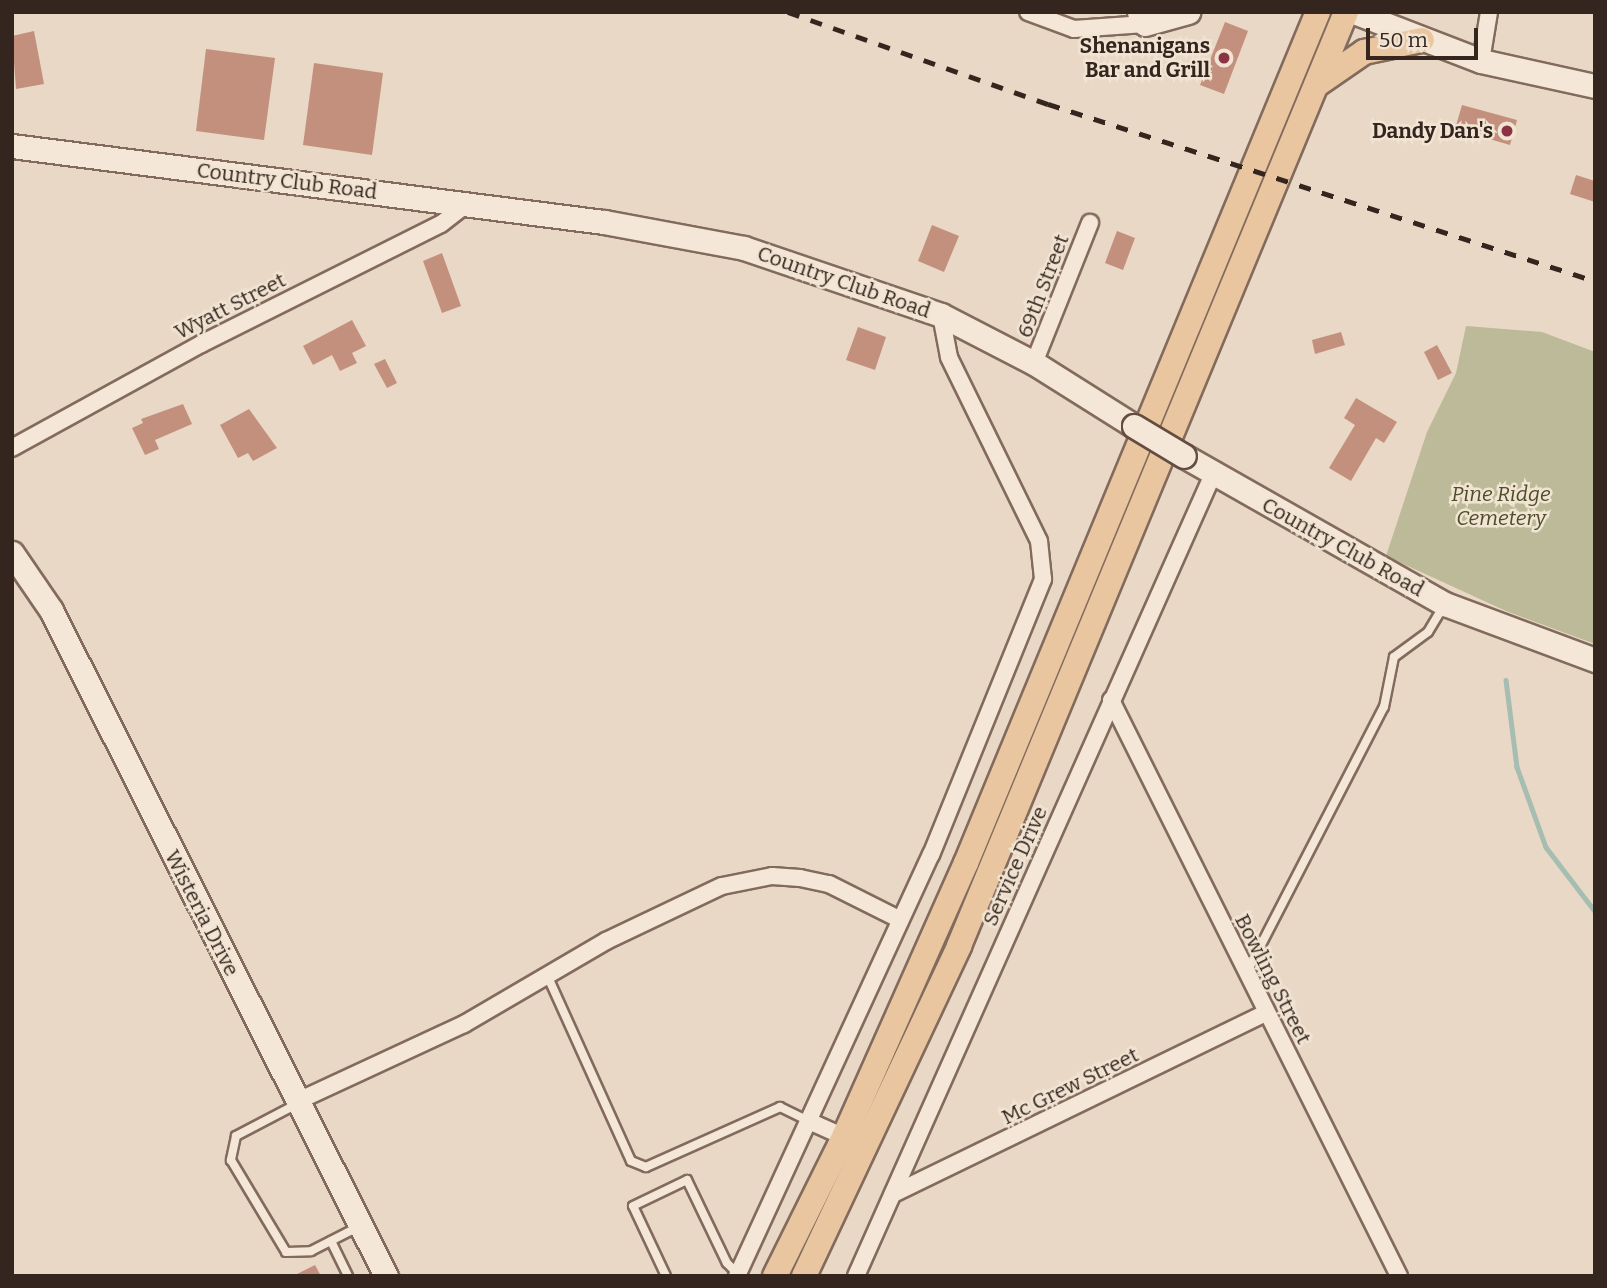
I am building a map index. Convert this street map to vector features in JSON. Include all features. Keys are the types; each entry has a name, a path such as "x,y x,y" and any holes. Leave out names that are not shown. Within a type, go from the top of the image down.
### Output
{"main road":[{"path":"775,1276 844,1137 966,863 1318,12"},
{"path":"804,1276 869,1148 959,946 1346,12"},
{"path":"1315,86 1364,52 1422,40"}],"street":[{"path":"1028,12 1074,29 1188,12"},
{"path":"1354,12 1481,61 1595,86"},
{"path":"1481,61 1489,12"},
{"name":"Country Club Road","path":"12,146 467,204 744,248 942,315 1034,363 1213,474 1445,604 1595,660"},
{"name":"Wyatt Street","path":"12,448 201,344 441,224 467,204"},
{"name":"69th Street","path":"1034,363 1090,223"},
{"path":"738,1275 811,1122 901,920 1029,616 1044,566 1040,541 949,356 942,315"},
{"name":"Service Drive","path":"856,1276 1213,474"},
{"name":"Wisteria Drive","path":"12,553 51,610 386,1276"},
{"name":"Bowling Street","path":"1111,700 1265,1013 1399,1276"},
{"path":"297,1103 464,1024 547,975 689,900 747,879 772,876 829,884 901,920"},
{"name":"Mc Grew Street","path":"893,1194 1265,1013"},
{"path":"811,1122 869,1148"}],"lane":[{"path":"1246,974 1384,707 1394,657 1428,632 1445,604"},
{"path":"547,975 631,1161 646,1167 780,1107 811,1122"},
{"path":"297,1103 236,1136 231,1160 286,1252 311,1251 360,1226"},
{"path":"666,1276 633,1206 687,1180 727,1263 738,1275"},
{"path":"331,1241 348,1276"}],"green space":[{"name":"Pine Ridge Cemetery","path":"1466,326 1542,332 1595,352 1595,644 1506,611 1386,556 1427,432 1456,373"}],"building":[{"name":"Shenanigans Bar and Grill","path":"1225,22 1248,31 1224,94 1200,85"},
{"path":"34,31 44,84 16,89 12,36"},
{"path":"206,49 275,58 264,140 196,131"},
{"path":"314,63 383,73 372,155 303,145"},
{"path":"1462,105 1517,120 1510,145 1455,129"},
{"path":"1576,175 1595,181 1595,202 1570,194"},
{"path":"932,225 959,236 944,272 918,261"},
{"path":"1117,231 1135,238 1123,270 1105,263"},
{"path":"442,253 461,306 442,313 423,261"},
{"path":"352,320 366,346 352,353 357,363 340,371 332,355 313,365 303,346"},
{"path":"858,327 886,337 875,370 846,360"},
{"path":"1341,332 1345,345 1315,354 1312,340"},
{"path":"1437,345 1452,373 1438,380 1424,352"},
{"path":"385,359 397,383 387,388 374,364"},
{"path":"1356,398 1397,422 1384,443 1376,438 1351,481 1329,468 1355,425 1344,418"},
{"path":"183,404 192,424 155,440 159,449 145,455 132,428 143,423 141,419"},
{"path":"249,409 277,448 253,461 248,453 238,458 220,425"},
{"path":"315,1265 321,1276 293,1276"}],"waterway":[{"path":"1506,680 1517,767 1546,847 1595,911"}],"railway":[{"path":"788,12 1048,104 1595,281"}],"place":[{"name":"Shenanigans Bar and Grill","path":"1224,58"},
{"name":"Dandy Dan's","path":"1507,131"}]}
